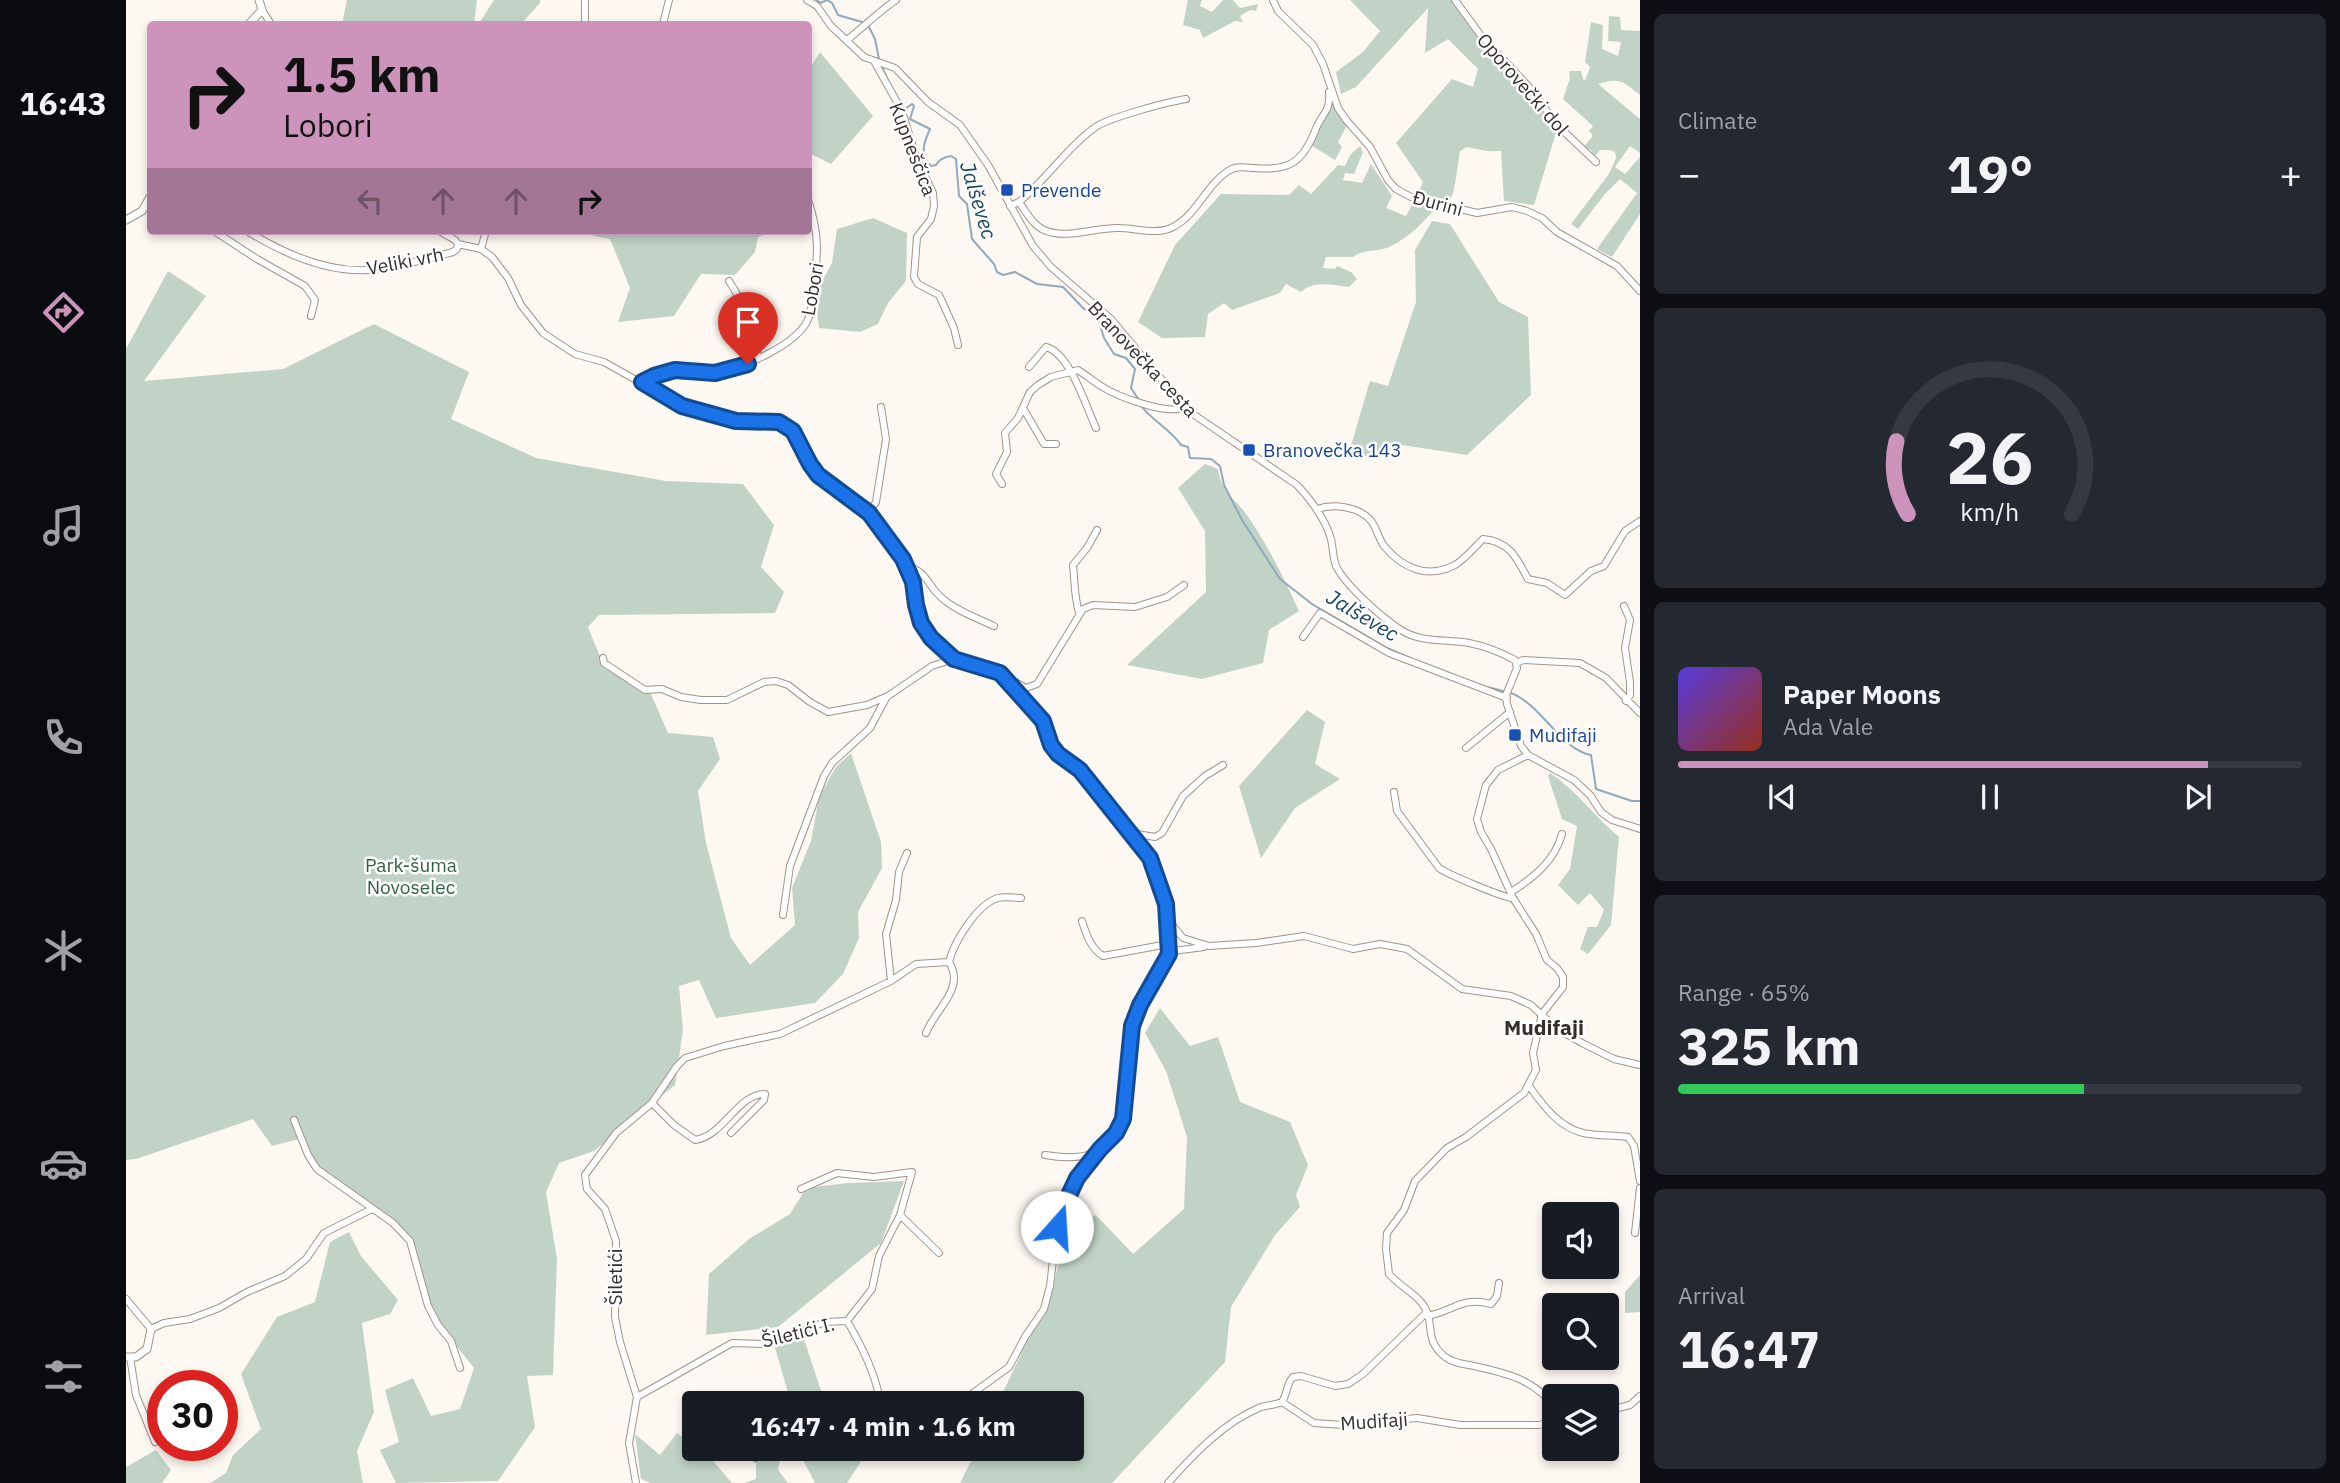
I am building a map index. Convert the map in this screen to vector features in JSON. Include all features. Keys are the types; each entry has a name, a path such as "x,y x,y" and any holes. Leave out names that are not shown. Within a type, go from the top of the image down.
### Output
{"street":[{"path":"259,0 269,21"},
{"path":"585,0 585,21"},
{"path":"664,21 669,0"},
{"name":"Branovečka cesta","path":"807,0 817,6 831,26 864,57 895,68 928,102 960,125 988,165 1026,236 1051,268 1111,318 1184,407 1213,430 1297,485 1317,509 1328,529 1335,563 1340,573 1379,612 1401,630 1415,637 1485,646 1503,653 1517,663"},
{"path":"847,40 867,25 875,14 896,0"},
{"name":"Đurini","path":"1273,0 1278,11 1313,46 1322,61 1338,108 1370,147 1396,189 1411,197 1477,213 1512,207 1527,211 1542,218 1556,232 1617,266 1640,291"},
{"name":"Oporovečki dol","path":"1455,0 1482,37 1532,90 1557,125 1596,162"},
{"path":"252,21 262,9"},
{"path":"1019,202 1036,224 1044,230 1056,233 1120,228 1154,231 1169,229 1195,210 1228,171 1238,166 1281,167 1302,156 1311,144 1315,128 1330,104 1329,92 1323,78 1322,61"},
{"name":"Kupneščica","path":"877,62 902,111 916,157 933,193 931,219 917,237 914,277 918,284 939,295 958,345"},
{"path":"1010,206 1019,202 1099,125 1186,99"},
{"path":"126,220 142,211 147,204"},
{"name":"Lobori","path":"642,382 675,370 715,373 748,364 757,357 783,346 803,328 809,317 819,248 812,212"},
{"path":"220,235 305,286 315,300 312,316"},
{"name":"Veliki vrh","path":"253,235 309,262 363,271 453,252 458,244 481,249"},
{"path":"446,235 458,244"},
{"path":"485,235 481,249 492,257 500,268 521,305 543,332 575,354 604,362 682,406 736,421 764,420 779,422 789,427 796,434 818,475 869,513 906,565 913,582 921,623 941,650 954,659 1000,673 1026,688 1037,684 1043,677 1083,609 1093,605 1135,607 1167,597 1184,585"},
{"path":"729,281 750,315 758,338 757,357"},
{"path":"1029,367 1046,347 1057,353 1070,371 1096,428"},
{"path":"1002,484 996,474 1007,452 1005,433 1018,418 1030,392 1051,377 1078,370 1101,386 1130,400 1174,410 1184,407"},
{"path":"869,513 876,502 886,439 881,407"},
{"path":"1023,408 1044,444 1056,444"},
{"path":"1317,509 1351,508 1362,514 1371,520 1383,544 1400,563 1432,573 1457,564 1483,539 1494,540 1515,553 1528,579 1547,583 1565,595 1591,571 1604,566 1625,531 1640,521"},
{"path":"1079,613 1073,592 1073,565 1097,530"},
{"path":"906,565 921,571 939,596 946,601 994,626"},
{"path":"1624,606 1630,620 1625,648 1630,695 1626,701"},
{"path":"1303,637 1320,613 1389,653 1507,694"},
{"path":"603,658 604,663 645,690 662,689 681,697 701,700 727,700 764,682 776,681 788,685 828,712 867,705 888,696 922,672 954,659"},
{"path":"1640,713 1606,678 1580,663 1523,660 1517,663 1507,694 1521,746 1528,755 1574,780 1590,795 1601,812 1612,820 1640,829"},
{"path":"1000,673 1043,721 1051,745 1058,754 1080,770 1150,858 1173,926 1178,933 1188,940 1209,946"},
{"path":"783,915 790,866 824,776 832,763 870,728 888,696"},
{"path":"1466,748 1510,712"},
{"path":"1528,755 1498,770 1486,785 1478,819 1481,832 1512,895 1536,934 1547,960 1558,968 1563,977 1563,988 1542,1014 1533,1053 1536,1070 1529,1086 1512,1103 1447,1148 1429,1165 1415,1181 1404,1210 1388,1233 1386,1249 1389,1274 1417,1298 1427,1314 1431,1336 1444,1356 1456,1362 1510,1374 1529,1382 1542,1392"},
{"path":"1131,833 1155,837 1162,833 1183,796 1205,776 1223,765"},
{"path":"1394,792 1397,811 1439,868 1446,874 1508,898 1554,855 1562,834"},
{"path":"891,981 886,934 896,900 899,872 907,853"},
{"path":"926,1033 953,987 956,976 949,962 957,939 979,912 998,898 1021,898"},
{"path":"1166,904 1169,954"},
{"path":"1082,921 1087,937 1098,954 1103,956 1168,944"},
{"path":"976,1391 1009,1367 1044,1309 1062,1210 1077,1178 1116,1133 1123,1118 1132,1026 1140,1005 1173,951 1304,936 1353,949 1380,944 1393,945 1414,953 1462,989 1511,996 1542,1014 1545,1021 1557,1029 1602,1054 1640,1065"},
{"name":"Šiletići","path":"636,1483 629,1443 637,1397 615,1317 616,1241 605,1209 586,1189 586,1175 616,1133 652,1103 685,1058 780,1034 891,981 916,964 949,962"},
{"path":"1529,1086 1553,1116 1566,1126 1584,1133 1628,1137 1633,1146 1640,1181"},
{"path":"652,1103 674,1125 695,1140 722,1125 750,1099 761,1093 765,1094 764,1100 731,1133"},
{"path":"294,1120 317,1170 398,1228 413,1245 417,1272 428,1306 451,1341 460,1368"},
{"path":"1045,1155 1069,1159 1089,1155 1100,1149"},
{"name":"Šiletići I.","path":"637,1397 732,1343 767,1344 825,1322 847,1321 873,1289 879,1256 900,1215 912,1172 874,1178 837,1173 801,1189"},
{"path":"1635,1233 1640,1188"},
{"path":"151,1329 164,1323 190,1320 291,1273 306,1259 324,1233 372,1209"},
{"path":"900,1215 939,1253"},
{"name":"Mudifaji","path":"1499,1283 1497,1296 1491,1304 1468,1300 1439,1314 1427,1314 1363,1374 1348,1384 1335,1385 1301,1376 1293,1377 1288,1382 1287,1395 1282,1402 1314,1423 1324,1424 1344,1425 1417,1418 1460,1425 1542,1423"},
{"path":"126,1299 151,1329"},
{"name":"Šiletići I.","path":"847,1321 865,1352 877,1391"},
{"path":"147,1423 136,1395 128,1357 136,1357 147,1349 151,1329"},
{"path":"1619,1407 1630,1405 1640,1396"},
{"path":"1168,1483 1210,1439 1264,1406 1282,1402"}],"green space":[{"path":"347,0 477,0 474,21 343,21"},
{"path":"494,0 540,0 524,21 481,21"},
{"path":"1188,0 1202,0 1200,6 1212,12 1223,0 1233,0 1240,8 1258,4 1256,11 1250,10 1240,16 1243,22 1235,21 1203,38 1200,30 1183,25"},
{"path":"1350,0 1456,0 1559,123 1534,205 1504,201 1501,151 1467,147 1460,151 1454,190 1449,203 1417,195 1423,182 1396,143 1452,79 1473,87 1478,69 1448,39 1425,53 1428,8 1356,87 1341,94 1336,72 1363,52 1380,31"},
{"path":"1609,16 1620,17 1621,30 1640,31 1640,95 1621,82 1598,84 1640,119 1640,153 1630,146 1615,167 1625,174 1640,157 1640,214 1612,257 1597,249 1637,193 1620,179 1578,229 1571,224 1609,174 1616,158 1615,152 1600,150 1594,158 1590,155 1592,151 1582,148 1593,136 1589,131 1593,126 1563,99 1570,78 1569,71 1581,71 1585,81 1590,67 1585,62 1591,22 1603,25 1602,49 1618,56 1621,42 1608,41"},
{"path":"820,52 873,116 831,164 812,154 812,65"},
{"path":"1333,103 1347,125 1338,142 1342,147 1335,160 1312,146"},
{"path":"1360,146 1363,152 1354,174 1345,173 1343,180 1362,183 1371,164 1392,196 1386,208 1406,216 1414,201 1437,207 1410,234 1386,248 1362,252 1353,257 1326,257 1323,268 1335,269 1337,266 1351,272 1357,279 1349,287 1317,285 1301,292 1286,284 1280,293 1232,310 1224,303 1208,314 1205,337 1162,338 1138,322 1175,245 1221,194 1289,195 1299,185 1311,194 1338,165 1345,166 1350,155"},
{"path":"873,218 907,233 906,281 888,303 878,324 860,332 819,328 815,294 832,263 837,229"},
{"path":"1432,221 1450,224 1499,302 1528,317 1531,395 1467,455 1402,445 1370,458 1350,449 1370,381 1388,386 1416,302 1415,250"},
{"path":"590,235 764,235 758,237 755,252 735,275 701,274 674,316 618,322 630,288 610,239"},
{"name":"Park-šuma Novoselec","path":"168,271 206,296 144,381 283,369 374,324 469,372 451,419 536,458 666,481 743,484 774,525 761,567 784,592 775,613 599,615 588,627 605,669 650,692 668,733 713,737 720,759 698,791 706,843 731,938 750,965 795,925 792,888 811,841 819,797 836,767 851,753 881,842 882,868 858,912 859,938 843,974 815,1003 716,1018 699,980 679,986 683,1030 675,1085 594,1151 559,1163 546,1192 557,1259 553,1375 527,1376 535,1427 498,1481 396,1483 380,1450 399,1442 385,1390 413,1378 431,1416 460,1409 474,1368 439,1324 421,1280 416,1249 406,1231 314,1166 303,1138 272,1146 253,1119 136,1159 126,1160 126,349"},
{"path":"1205,464 1218,469 1226,491 1244,511 1263,540 1299,611 1269,630 1263,663 1202,679 1127,665 1206,592 1205,531 1178,488"},
{"path":"1307,710 1325,722 1315,764 1340,779 1295,808 1261,858 1239,786"},
{"path":"1550,773 1619,837 1611,925 1588,954 1580,949 1588,927 1597,927 1604,910 1590,893 1578,905 1558,885 1570,869 1577,826 1562,819 1548,776"},
{"path":"1160,1008 1190,1046 1218,1037 1240,1102 1290,1122 1308,1165 1296,1195 1300,1207 1275,1235 1231,1307 1225,1362 1112,1483 960,1483 971,1461 1084,1461 1084,1391 1004,1391 1054,1283 1067,1228 1096,1215 1133,1254 1184,1209 1187,1137 1166,1071 1145,1033"},
{"path":"904,1181 881,1243 778,1327 706,1335 709,1274 749,1239 790,1214 803,1193 814,1187"},
{"path":"349,1232 361,1256 398,1300 390,1314 362,1323 374,1412 357,1451 363,1483 210,1483 226,1473 231,1461 238,1461 238,1450 261,1429 241,1374 277,1317 315,1302 330,1242"},
{"path":"1640,1275 1640,1312 1625,1313 1625,1292"},
{"path":"803,1336 821,1391 788,1391 774,1344"},
{"path":"677,1433 682,1437 682,1461 713,1461 732,1483 651,1483 641,1479 635,1434 660,1455"},
{"path":"147,1455 147,1461 164,1461 171,1470 162,1483 126,1483 126,1467"},
{"path":"780,1461 778,1470 788,1483 744,1483 756,1479 756,1462"},
{"path":"804,1461 861,1461 847,1483 815,1483"}],"waterway":[{"name":"Jalševec","path":"817,0 820,3 827,0 832,3 838,15 862,22"},
{"name":"Jalševec","path":"869,27 875,39 879,59"},
{"name":"Jalševec","path":"881,65 890,85"},
{"name":"Jalševec","path":"905,109 912,104 914,106 910,119 930,129 924,153 931,166 946,157 956,159 959,196 967,204 972,239 994,264 997,272 1003,275 1015,272 1037,284 1063,287 1084,309 1097,315 1104,338 1114,354 1126,358 1135,369 1131,388 1139,400"},
{"name":"Jalševec","path":"1142,407 1181,445 1188,447 1190,458 1211,459 1220,466 1224,485 1242,520 1280,579 1312,604 1387,648 1410,658"},
{"name":"Jalševec","path":"1487,687 1503,691"},
{"name":"Jalševec","path":"1511,693 1532,707 1570,745 1591,755 1596,789 1632,801 1640,801"}],"place":[{"name":"Prevende","path":"1007,190"},
{"name":"Branovečka 143","path":"1249,450"},
{"name":"Mudifaji","path":"1515,735"}],"district":[{"name":"Mudifaji","path":"1544,1027"}],"route":[{"path":"748,364 715,373 675,370 642,382 682,406 736,421 764,420 779,422 789,427 796,434 818,475 869,513 903,559 913,582 921,623 941,650 954,659 1000,673 1043,721 1051,745 1058,754 1080,770 1150,858 1166,904 1169,954 1140,1005 1132,1026 1123,1119 1106,1146 1100,1149 1077,1178 1057,1227"}]}
